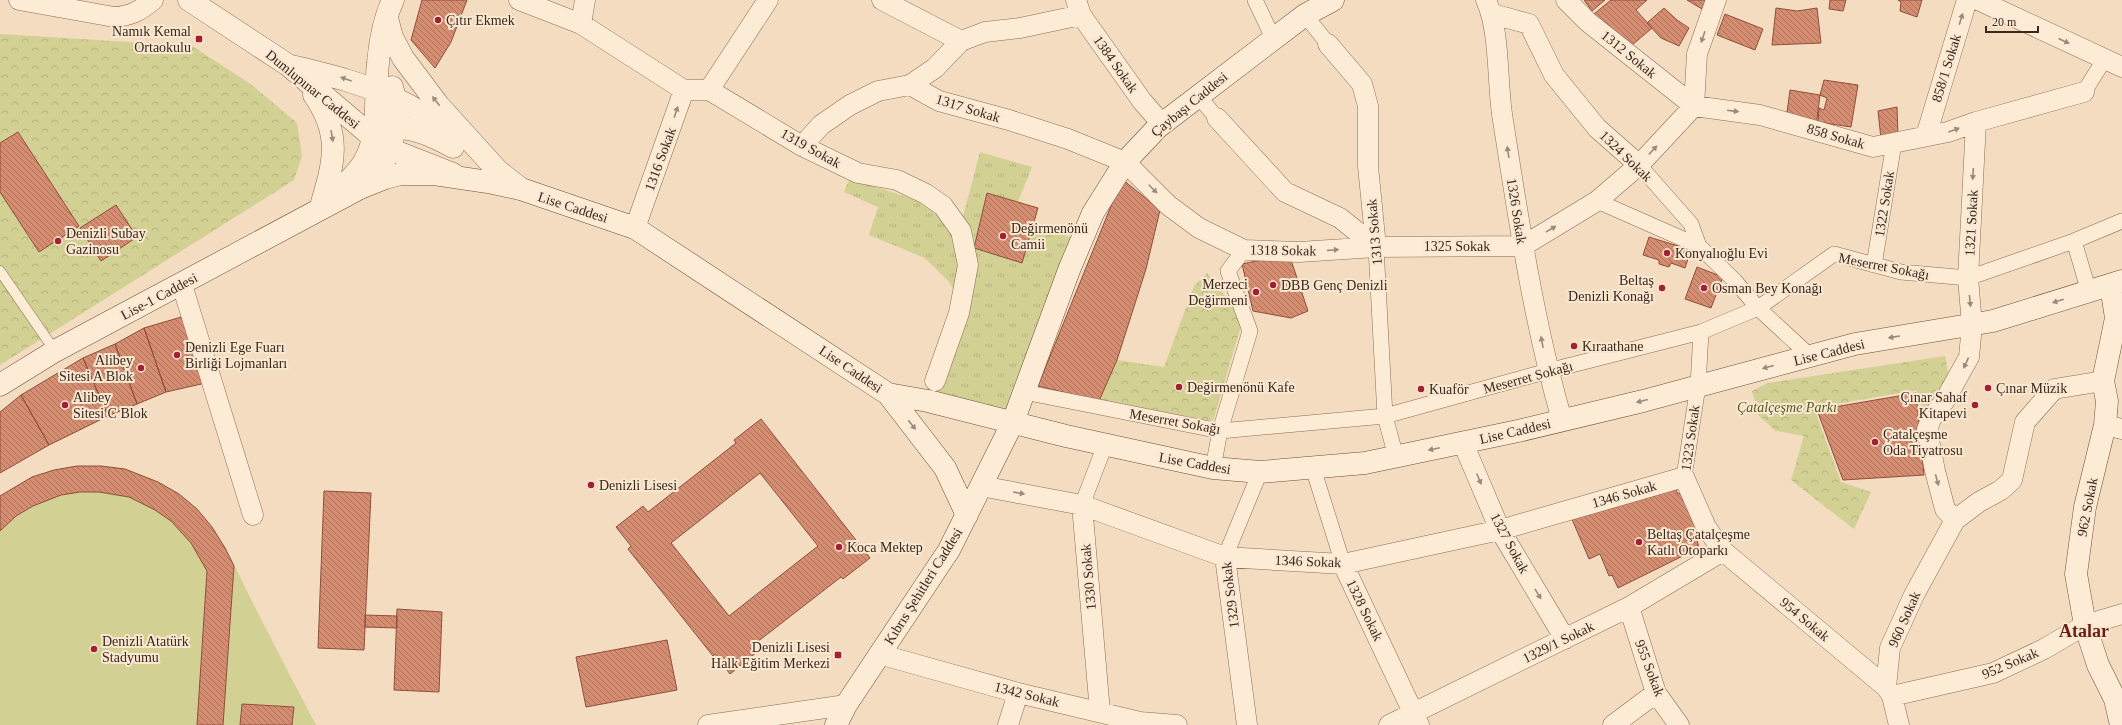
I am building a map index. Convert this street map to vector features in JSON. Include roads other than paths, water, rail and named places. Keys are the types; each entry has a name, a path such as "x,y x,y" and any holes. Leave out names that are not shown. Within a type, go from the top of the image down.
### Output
{"main road":[{"name":"Dumlupınar Caddesi","path":"189,0 295,71 353,122 384,141"},
{"name":"Çaybaşı Caddesi","path":"1013,422 1069,270 1093,213 1125,162 1162,124 1273,38 1305,15 1332,0"},
{"path":"360,188 380,170 384,141 386,94 378,63 390,7"},
{"path":"390,7 392,37 403,58 439,106 478,150 498,171 521,189"},
{"path":"295,71 341,77 386,94 478,150"},
{"path":"295,71 325,111 333,136 333,157 330,176 319,211"},
{"path":"319,211 384,141 419,132 448,144 498,171"},
{"path":"384,141 461,178"},
{"name":"Lise Caddesi","path":"319,211 360,188 400,174 434,174 521,189 635,228 888,394 928,401 1105,445 1212,468 1260,472 1365,463 1464,443 1698,386 1855,344 1993,321 2116,283"},
{"name":"Lise-1 Caddesi","path":"0,385 55,351 319,211"},
{"name":"962 Sokak","path":"2116,283 2119,319 2103,381 2114,427 2085,508 2076,574 2085,625 2098,665 2115,699 2121,725"},
{"path":"888,394 945,468 967,515"},
{"name":"Kıbrıs Şehitleri Caddesi","path":"836,725 846,705 949,550 1013,422"}],"street":[{"path":"19,0 114,17 128,16 139,11 153,0"},
{"path":"519,0 581,24 684,90 709,90 768,0"},
{"path":"581,24 585,0"},
{"path":"882,0 961,41"},
{"path":"1256,0 1273,38"},
{"name":"1312 Sokak","path":"1566,0 1588,22 1694,106"},
{"path":"1523,246 1597,202 1639,165 1694,106 1697,54 1716,0"},
{"name":"858/1 Sokak","path":"1926,136 1967,0"},
{"path":"1978,0 2104,60 2122,67"},
{"path":"802,146 821,124 850,105 878,91 910,85 935,68 961,41 985,32 1020,28 1078,7"},
{"name":"1384 Sokak","path":"1078,7 1142,101 1162,124"},
{"name":"1324 Sokak","path":"1490,7 1529,24 1554,75 1597,128 1639,165 1691,224 1699,246 1735,281 1758,308 1810,356"},
{"name":"1326 Sokak","path":"1490,7 1500,98 1523,246 1548,370 1562,420"},
{"path":"1305,15 1328,44"},
{"name":"1313 Sokak","path":"1328,44 1362,84 1368,106 1368,166 1376,247 1385,416 1396,457"},
{"path":"2084,92 2104,60"},
{"name":"1317 Sokak","path":"910,85 939,101 1016,122 1068,139 1125,162"},
{"name":"1316 Sokak","path":"635,228 684,90"},
{"name":"1319 Sokak","path":"709,90 802,146 858,173 898,180 926,194 943,206 961,231 968,266 959,313 935,381"},
{"name":"858 Sokak","path":"1694,106 1760,114 1873,147 1948,132 1976,122 2084,92"},
{"path":"1198,96 1286,192 1340,218 1376,247"},
{"name":"1321 Sokak","path":"1955,520 1945,509 1935,471 1927,430 1931,419 1949,394 1969,357 1972,324 1968,278 1976,122"},
{"name":"1322 Sokak","path":"1874,265 1894,143"},
{"name":"1318 Sokak","path":"1125,162 1168,205 1199,228 1244,250 1300,252 1376,247"},
{"path":"1597,202 1699,246"},
{"name":"Meserret Sokağı","path":"1024,392 1220,431 1385,416 1548,370 1702,332 1758,308 1834,254 1901,272 1968,278 2074,241 2122,221"},
{"path":"2074,241 2089,292"},
{"name":"1325 Sokak","path":"1376,247 1523,246"},
{"path":"1212,468 1220,431 1250,331 1228,271 1244,250"},
{"path":"182,285 253,515"},
{"name":"1323 Sokak","path":"1702,332 1698,386 1684,477 1706,527 1723,551"},
{"path":"1955,520 1979,502 2001,490 2012,480 2026,422 2054,389 2103,381"},
{"name":"1327 Sokak","path":"1464,443 1500,530 1565,639"},
{"name":"1330 Sokak","path":"1100,712 1082,505 1105,445"},
{"name":"1328 Sokak","path":"1313,468 1343,564 1417,719"},
{"name":"1329 Sokak","path":"1247,725 1225,558 1260,472"},
{"name":"1346 Sokak","path":"981,486 1082,505 1225,558 1343,564 1500,530 1684,477"},
{"name":"960 Sokak","path":"1899,725 1889,691 1890,648 1914,596 1955,520"},
{"name":"1329/1 Sokak","path":"1389,725 1417,719 1565,639 1629,607 1723,551"},
{"name":"954 Sokak","path":"1723,551 1889,691"},
{"name":"955 Sokak","path":"1629,607 1656,693 1679,725"},
{"name":"952 Sokak","path":"1889,691 1994,673 2044,649 2085,625 2122,614"},
{"name":"1342 Sokak","path":"879,654 1018,693 1140,722 1177,725"},
{"path":"1008,725 1018,693"},
{"path":"1613,725 1656,693"},
{"path":"708,725 846,705"}],"lane":[{"path":"0,271 55,351"}],"place":[{"name":"Çıtır Ekmek","path":"438,20"},
{"name":"Namık Kemal Ortaokulu","path":"199,39"},
{"name":"Değirmenönü Camii","path":"1003,236"},
{"name":"Denizli Subay Gazinosu","path":"58,241"},
{"name":"Konyalıoğlu Evi","path":"1667,253"},
{"name":"DBB Genç Denizli","path":"1273,285"},
{"name":"Beltaş Denizli Konağı","path":"1662,288"},
{"name":"Osman Bey Konağı","path":"1704,288"},
{"name":"Merzeci Değirmeni","path":"1256,292"},
{"name":"Kıraathane","path":"1574,346"},
{"name":"Denizli Ege Fuarı Birliği Lojmanları","path":"177,355"},
{"name":"Alibey Sitesi A Blok","path":"141,368"},
{"name":"Değirmenönü Kafe","path":"1179,387"},
{"name":"Çınar Müzik","path":"1988,388"},
{"name":"Kuaför","path":"1421,389"},
{"name":"Alibey Sitesi C Blok","path":"65,405"},
{"name":"Çınar Sahaf Kitapevi","path":"1975,405"},
{"name":"Çatalçeşme Oda Tiyatrosu","path":"1875,442"},
{"name":"Denizli Lisesi","path":"591,485"},
{"name":"Beltaş Çatalçeşme Katlı Otoparkı","path":"1639,542"},
{"name":"Koca Mektep","path":"839,547"},
{"name":"Denizli Atatürk Stadyumu","path":"94,649"},
{"name":"Denizli Lisesi Halk Eğitim Merkezi","path":"838,655"}],"district":[{"name":"Atalar","path":"2084,631"}],"park label":[{"name":"Çatalçeşme Parkı","path":"1787,407"}]}
